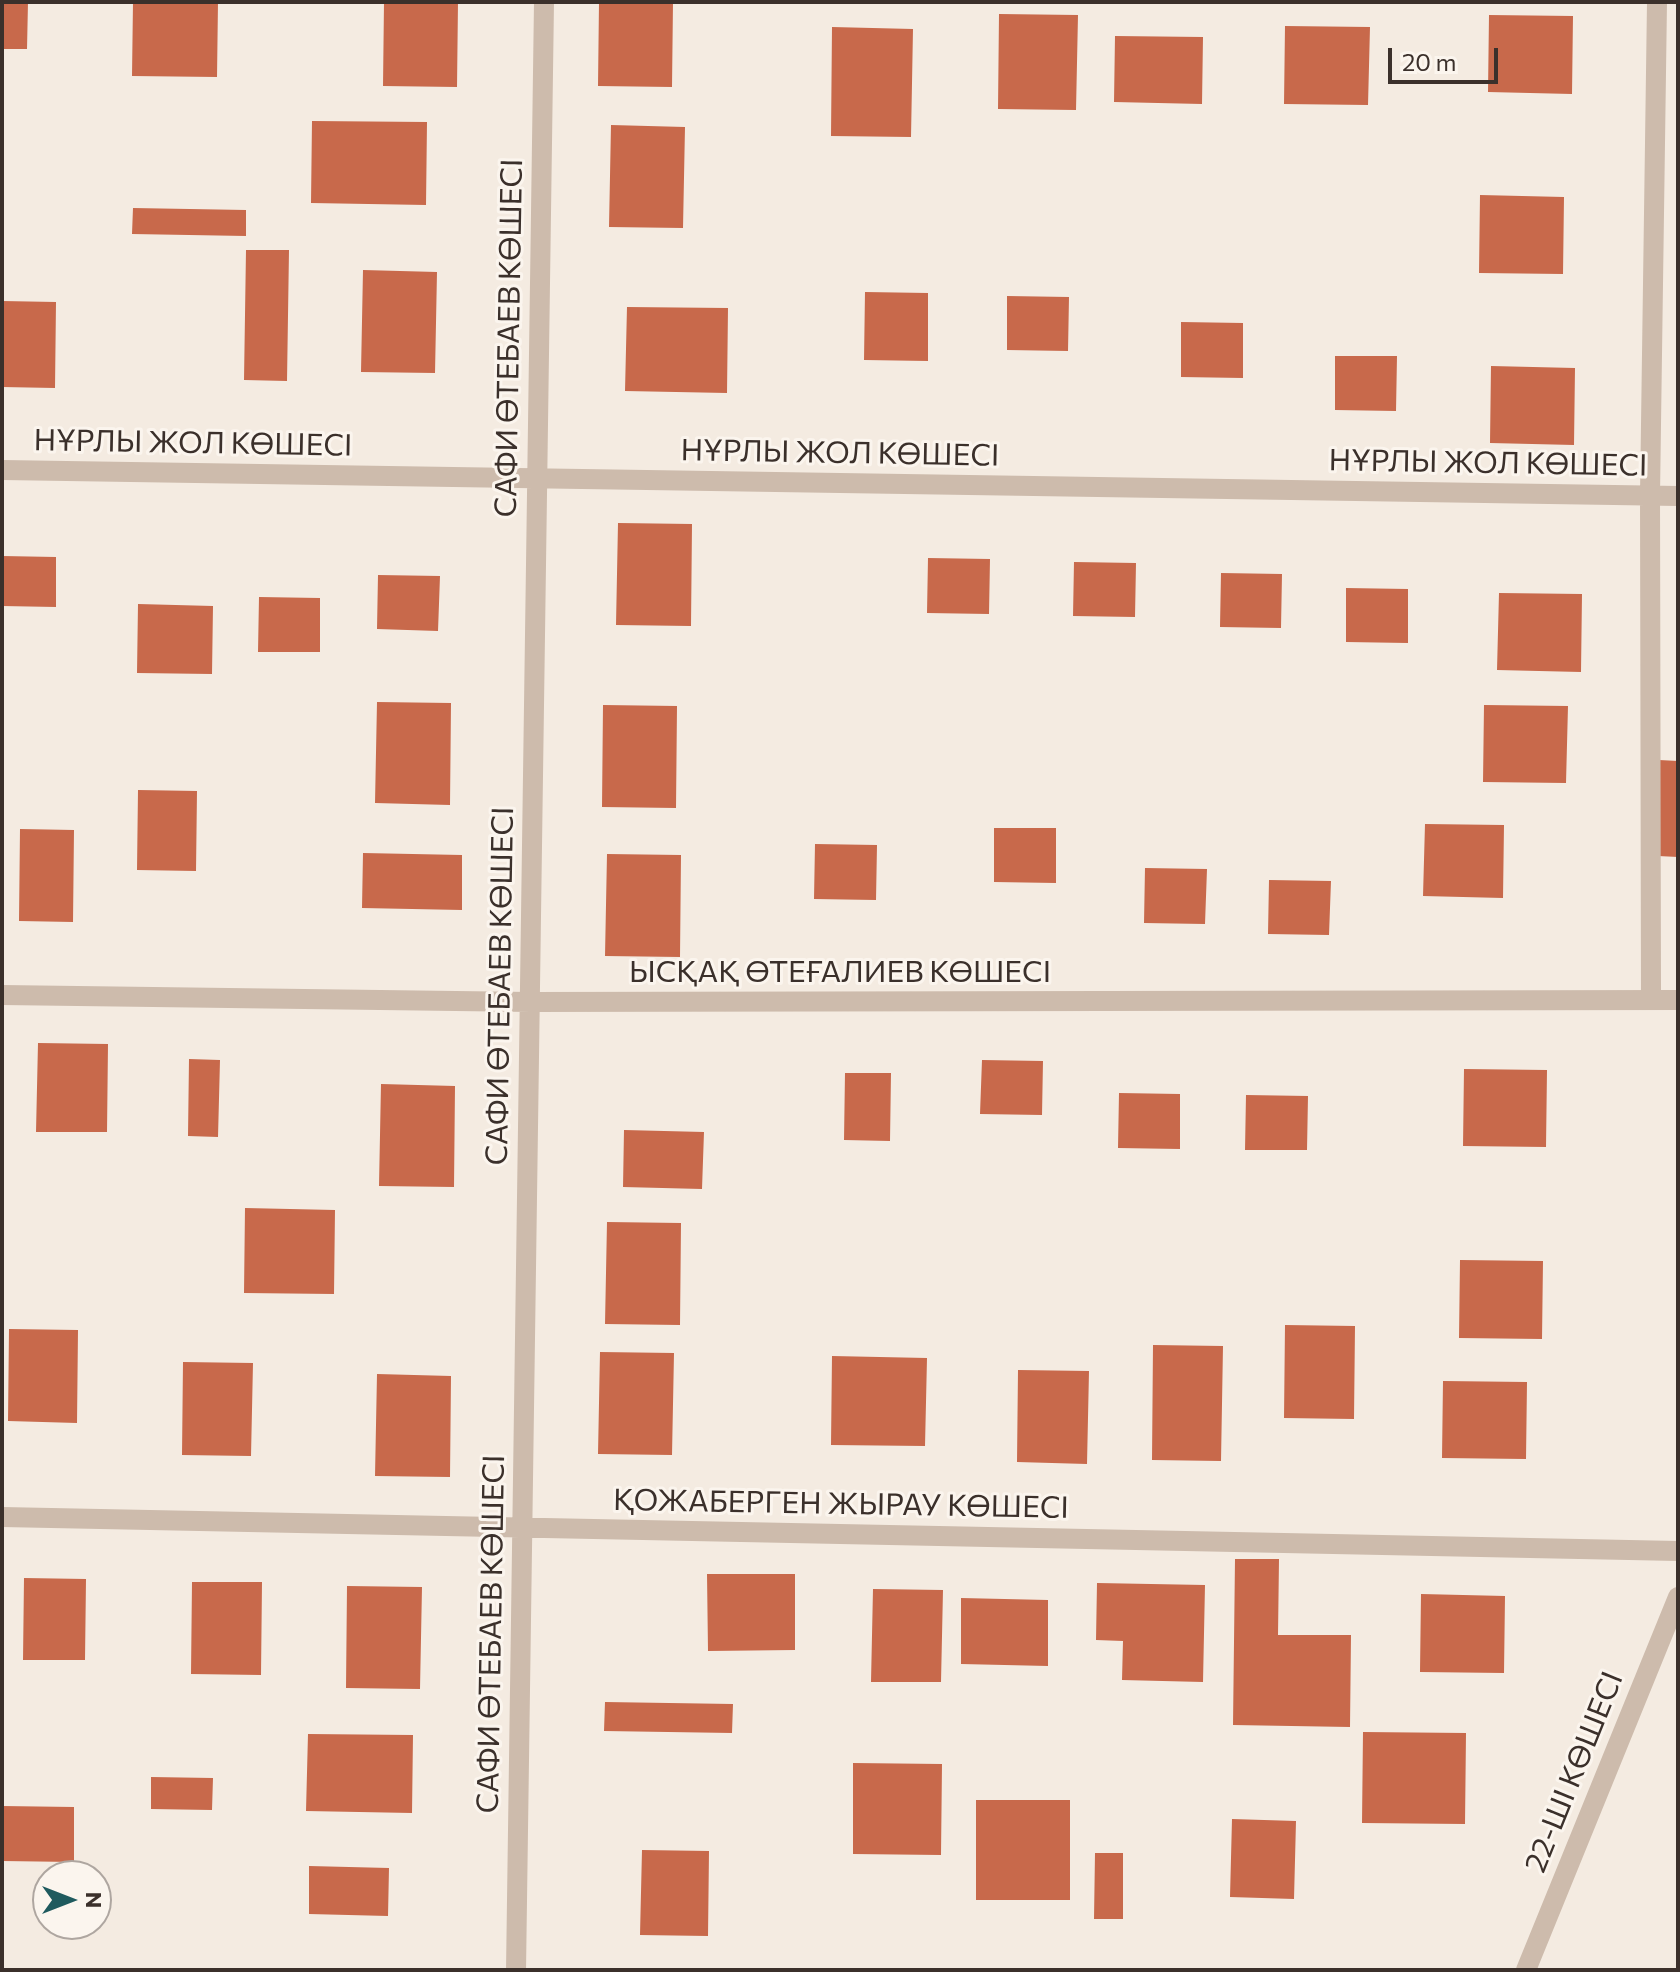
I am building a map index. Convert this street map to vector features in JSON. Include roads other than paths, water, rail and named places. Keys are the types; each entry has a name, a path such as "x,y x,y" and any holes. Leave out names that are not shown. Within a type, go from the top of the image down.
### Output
{"street":[{"name":"САФИ ӨТЕБАЕВ КӨШЕСІ","path":"516,1970 544,2"},
{"path":"1651,1000 1650,495 1657,2"},
{"name":"НҰРЛЫ ЖОЛ КӨШЕСІ","path":"2,470 1678,496"},
{"name":"ЫСҚАҚ ӨТЕҒАЛИЕВ КӨШЕСІ","path":"2,995 531,1002 1678,1000"},
{"name":"ҚОЖАБЕРГЕН ЖЫРАУ КӨШЕСІ","path":"2,1517 1678,1551"},
{"name":"22-ШІ КӨШЕСІ","path":"1526,1970 1678,1597"}]}
